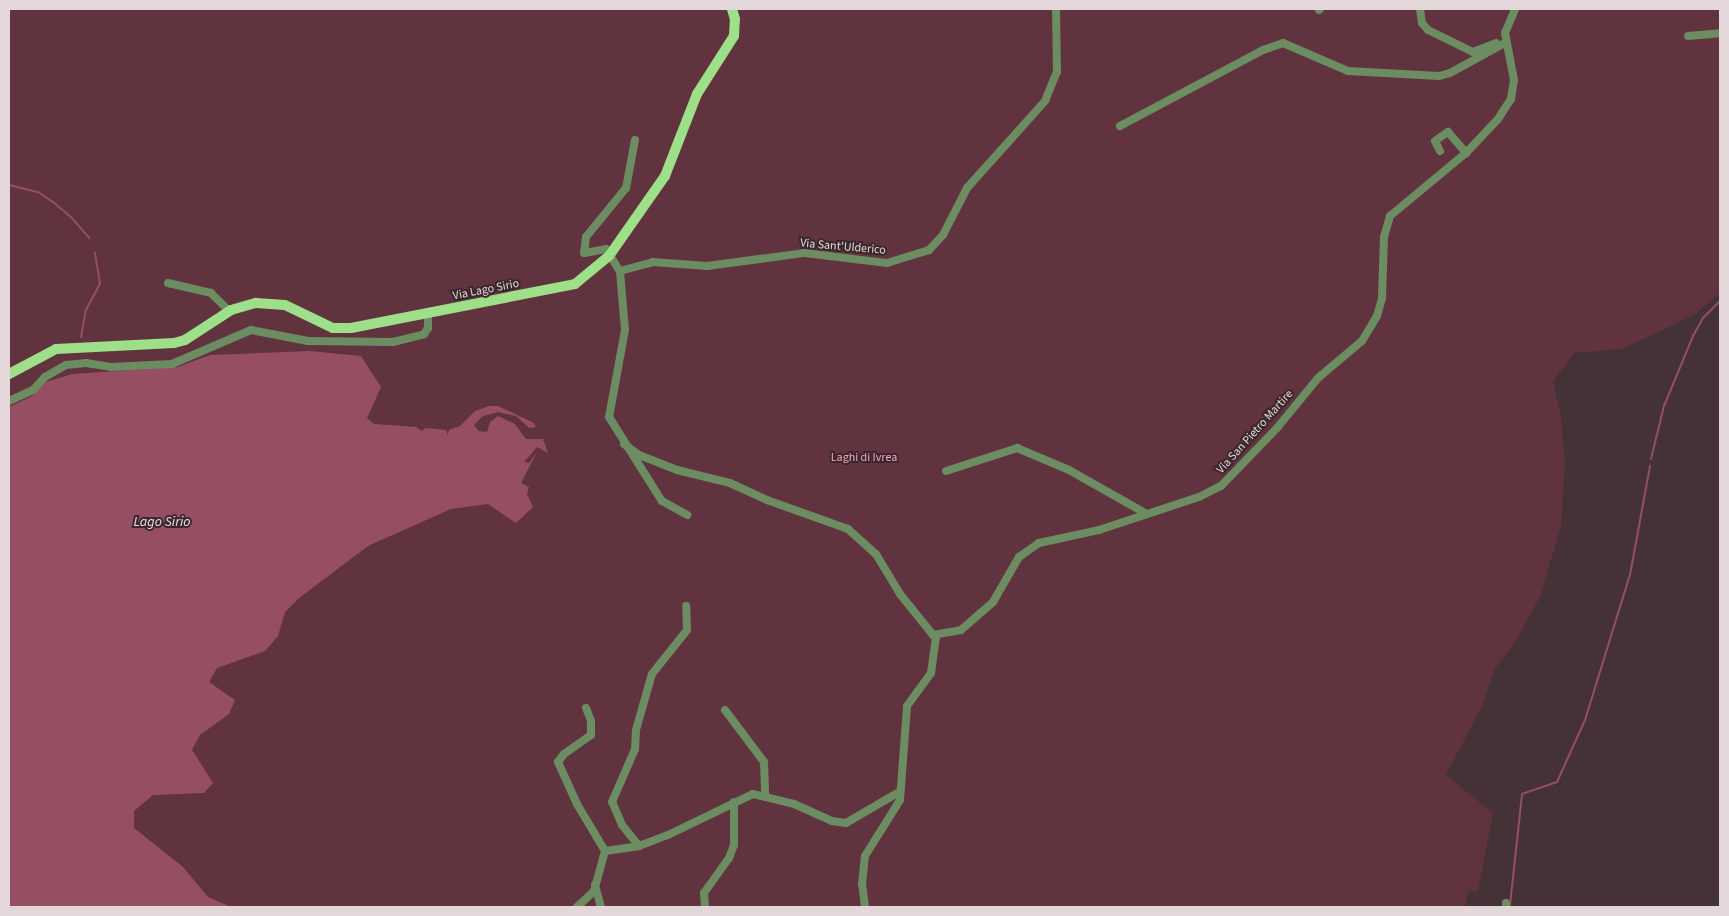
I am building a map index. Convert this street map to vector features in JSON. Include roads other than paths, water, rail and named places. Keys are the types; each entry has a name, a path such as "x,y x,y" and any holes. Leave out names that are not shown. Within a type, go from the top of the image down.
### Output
{"main road":[{"name":"Via Lago Sirio","path":"9,374 62,348 91,345 161,346 185,340 229,311 250,304 272,303 285,305 333,328 351,328 575,284 609,256 665,176 697,94 734,36 735,19 732,9"}],"street":[{"name":"Via Sant'Ulderico","path":"620,271 652,262 707,266 806,253 887,263 929,250 943,235 967,188 1044,101 1057,72 1056,9"},
{"path":"1420,9 1422,23 1428,30 1473,52 1505,41"},
{"path":"1120,126 1264,50 1283,43 1348,71 1439,76 1450,73 1505,41 1515,9"},
{"path":"1688,36 1720,34"},
{"name":"Via San Pietro Martire","path":"936,636 955,633 979,617 993,602 1019,557 1039,543 1099,530 1145,513 1186,502 1221,486 1276,428 1318,378 1362,341 1377,316 1382,298 1384,236 1390,216 1466,153 1498,119 1513,93 1513,73 1505,41"},
{"path":"1440,151 1435,141 1448,132 1466,153"},
{"path":"636,140 626,188 586,237 584,253 606,249 620,271 625,330 609,415 624,444 662,501 687,515"},
{"path":"168,283 211,293 229,311"},
{"path":"9,401 33,390 45,377 66,365 86,363 111,367 172,364 252,330 308,342 393,342 424,334 428,328 428,318"},
{"path":"624,444 639,455 677,470 730,483 767,500 848,529 876,554 900,594 936,636 931,673 907,706 898,806 866,856 862,884 865,907"},
{"path":"946,471 1016,448 1069,470 1145,513"},
{"path":"639,846 622,826 612,802 635,749 636,730 652,674 687,630 686,606"},
{"path":"577,907 586,900 595,885 605,851 577,804 558,762 564,754 591,735 591,722 586,708"},
{"path":"725,710 764,762 765,796"},
{"path":"605,851 639,846 684,828 752,794 765,796 846,823 899,792"},
{"path":"705,907 704,893 729,858 734,845 734,802"},
{"path":"595,885 601,907"}],"water":[{"name":"Lago Sirio","path":"309,351 361,356 381,387 367,418 374,424 416,427 422,431 425,428 446,430 448,435 449,430 460,426 475,411 489,406 498,406 534,423 536,427 529,428 516,416 498,412 483,416 474,425 479,431 487,432 490,422 498,416 515,424 526,439 543,439 548,453 537,447 524,462 529,463 537,452 521,483 529,487 527,494 533,507 516,523 488,504 451,509 368,546 299,598 285,612 278,636 265,651 217,668 209,682 235,700 229,714 200,735 192,750 213,783 204,793 153,795 134,811 134,828 183,867 208,897 231,907 9,907 9,407 32,396 46,382 72,374 178,367 210,355"}],"waterway":[{"path":"9,185 38,192 71,217 89,238"},
{"path":"81,337 86,310 100,284 95,252"},
{"path":"1651,459 1664,406 1693,336 1703,318 1720,301"},
{"path":"1510,905 1522,794 1557,782 1585,720 1630,575 1650,466"}],"park label":[{"name":"Laghi di Ivrea","path":"864,458"}]}
